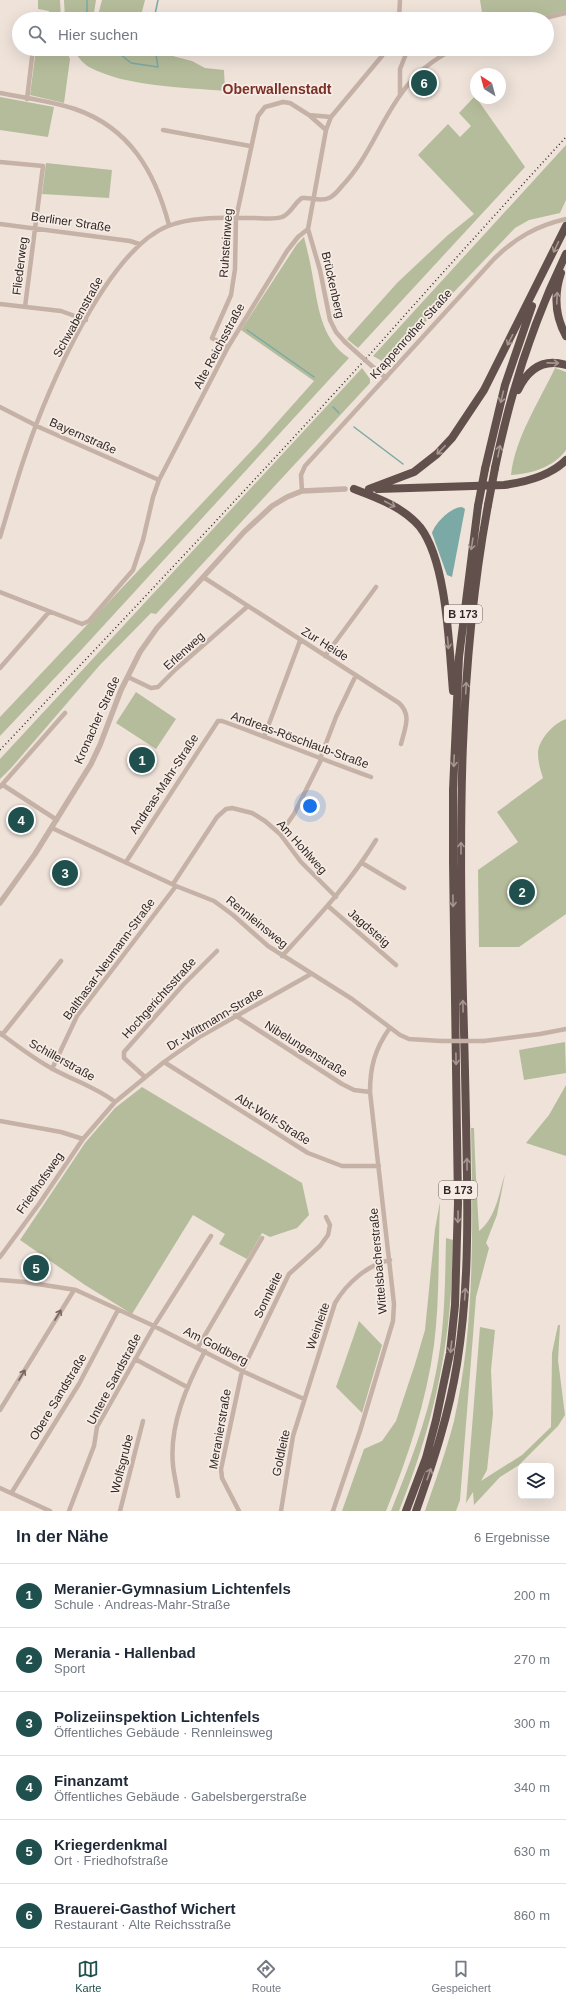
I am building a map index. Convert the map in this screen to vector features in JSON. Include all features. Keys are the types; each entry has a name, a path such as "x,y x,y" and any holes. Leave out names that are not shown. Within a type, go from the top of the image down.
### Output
{"highway":[{"name":"B 173","path":"406,1511 426,1458 438,1412 450,1353 457,1285 458,1203 452,862 458,657 478,506 485,468 507,378 546,268 566,226"},
{"name":"B 173","path":"416,1511 434,1460 455,1375 466,1278 467,1189 461,862 464,727 471,623 488,505 509,407 520,366 539,315 566,254"},
{"path":"566,258 559,280 556,300 558,316 566,336"},
{"path":"368,489 414,472 437,454 452,438 484,390 546,268"},
{"path":"509,407 522,382 534,367 547,362 558,362 566,365"},
{"path":"345,489 504,486 518,484 547,473 566,460"},
{"path":"354,489 394,506 410,518 423,532 430,545 439,576 443,598 455,722"}],"street":[{"path":"399,12 400,0"},
{"path":"554,16 566,13"},
{"path":"27,99 32,56"},
{"name":"Brückenberg","path":"382,56 331,117 326,130 308,229 320,270 330,320 336,332 345,342 386,378"},
{"path":"400,95 400,69 405,56"},
{"path":"314,198 323,200 333,196 352,176 400,95 417,75 442,56"},
{"path":"0,93 74,109 89,114 123,137 146,165 157,187 169,225"},
{"name":"Ruhsteinweg","path":"228,347 212,338 231,295 236,269 236,218 250,146 258,116 265,107 278,102 290,103 309,115"},
{"path":"309,115 331,117"},
{"path":"309,115 326,130"},
{"path":"163,130 250,146"},
{"name":"Fliederweg","path":"0,162 43,166 25,306"},
{"name":"Schwabenstraße","path":"0,537 36,425 63,364 86,320 112,277 139,244 153,233 169,225 196,220 283,217 302,198 314,198"},
{"name":"Krappenrother Straße","path":"302,492 301,475 303,468 505,248 530,230 552,222 566,219"},
{"name":"Berliner Straße","path":"0,224 35,227 130,241 139,244"},
{"name":"Alte Reichsstraße","path":"49,612 82,624 89,621 133,570 143,540 153,496 159,480 228,347 287,251 298,237 308,229"},
{"path":"0,304 61,311 86,320"},
{"name":"Bayernstraße","path":"0,407 36,425 159,480"},
{"name":"Kronacher Straße","path":"0,903 52,828 100,745 128,677 153,633 224,553 272,506 287,497 302,492 345,489"},
{"name":"Zur Heide","path":"203,577 405,708 407,714 401,744"},
{"path":"325,656 376,587"},
{"path":"0,592 49,612 0,668"},
{"name":"Erlenweg","path":"128,677 151,688 158,687 176,669 248,606"},
{"path":"264,737 300,640"},
{"path":"280,834 294,814 320,759 336,717 356,675"},
{"path":"57,820 1,786 65,713"},
{"name":"Andreas-Röschlaub-Straße","path":"222,721 371,777"},
{"name":"Andreas-Mahr-Straße","path":"126,862 215,724 222,721"},
{"name":"Am Hohlweg","path":"175,885 217,817 226,809 241,809 252,813 280,834 301,862 336,897"},
{"name":"Rennleinsweg","path":"52,828 175,885 208,898 220,905 282,956 352,999 389,1029 410,1039 484,1041 566,1029"},
{"path":"282,956 336,897 362,863 376,840"},
{"path":"362,863 404,888"},
{"name":"Balthasar-Neumann-Straße","path":"52,1069 77,1016 175,885"},
{"name":"Jagdsteig","path":"328,906 396,965"},
{"name":"Hochgerichtsstraße","path":"145,1077 124,1058 124,1052 183,985 217,952"},
{"path":"1,1034 61,961"},
{"name":"Dr.-Wittmann-Straße","path":"83,1139 115,1102 164,1062 234,1016 311,974"},
{"name":"Nibelungenstraße","path":"234,1016 342,1084 354,1090 370,1092"},
{"name":"Wittelsbacherstraße","path":"333,1511 360,1431 393,1320 394,1304 390,1260 370,1092 372,1065 375,1053 389,1029"},
{"name":"Schillerstraße","path":"1,1034 27,1054 52,1069 105,1095 115,1102"},
{"name":"Abt-Wolf-Straße","path":"164,1062 308,1153 342,1166 380,1166"},
{"path":"0,1121 54,1131 83,1139"},
{"name":"Friedhofsweg","path":"0,1257 39,1204 83,1139"},
{"name":"Sonnleite","path":"242,1371 289,1274 320,1246 328,1235 330,1225 326,1216"},
{"name":"Untere Sandstraße","path":"69,1511 94,1446 97,1427 154,1326 211,1236"},
{"path":"198,1347 262,1238"},
{"name":"Weinleite","path":"304,1399 335,1303 343,1290 370,1267 390,1260"},
{"name":"Am Goldberg","path":"0,1280 74,1290 154,1326 198,1347 242,1371 304,1399"},
{"path":"0,1410 74,1290"},
{"name":"Obere Sandstraße","path":"12,1492 79,1384 118,1310"},
{"path":"178,1496 173,1464 178,1414 187,1387 205,1351"},
{"path":"135,1359 187,1387"},
{"name":"Meranierstraße","path":"239,1511 222,1478 221,1469 242,1371"},
{"name":"Goldleite","path":"280,1511 293,1436 304,1399"},
{"name":"Wolfsgrube","path":"120,1511 143,1421"},
{"path":"0,1488 12,1492 50,1511"}],"green space":[{"path":"38,0 60,0 61,12 49,12 38,9"},
{"path":"64,0 96,0 94,12 65,12"},
{"path":"102,0 145,0 142,12 99,12"},
{"path":"480,0 566,0 566,11 554,14 554,12 482,12"},
{"path":"35,56 69,56 70,59 64,103 30,95"},
{"path":"78,56 173,56 192,61 205,68 224,70 225,91 155,85 120,79 89,67"},
{"path":"0,97 54,107 48,137 0,130"},
{"path":"470,101 470,104 481,104 525,167 358,348 347,339 397,283 448,235 474,214 418,155 448,124 460,137 471,126 459,113"},
{"path":"566,145 566,200 560,213 529,220 515,228 389,360 382,361 373,356"},
{"path":"46,163 112,170 109,198 42,194"},
{"path":"304,237 319,309 326,331 339,350 349,358 83,648 0,736 0,717 257,445 314,381 241,330 297,244"},
{"path":"362,368 370,379 370,383 156,614 151,613 99,666 0,779 0,759"},
{"path":"555,368 566,372 566,450 549,465 534,471 511,475 513,461 522,434"},
{"path":"136,692 176,719 156,749 116,723"},
{"path":"566,719 566,914 519,947 479,947 478,870 518,842 497,812 543,778 538,759 539,747 548,732 561,721"},
{"path":"565,1042 566,1073 524,1080 519,1050"},
{"path":"566,1085 566,1156 526,1143 549,1115"},
{"path":"142,1087 302,1183 309,1215 297,1228 270,1237 262,1233 247,1259 219,1244 225,1234 193,1215 132,1314 85,1285 20,1240 85,1143 115,1108"},
{"path":"471,1128 474,1128 479,1231 485,1226 493,1212 499,1197 505,1174 497,1215 486,1243 489,1248 476,1297 460,1500 456,1511 425,1511 454,1421 466,1349 472,1239"},
{"path":"440,1202 438,1292 434,1345 431,1367 421,1409 409,1450 386,1511 342,1511 364,1449 382,1441 396,1421 415,1364 425,1330 435,1229"},
{"path":"446,1238 453,1240 452,1277 440,1378 423,1443 412,1477 399,1511 391,1511 423,1425 436,1372 443,1322"},
{"path":"359,1321 382,1345 362,1413 336,1387"},
{"path":"558,1325 560,1325 558,1360 565,1415 558,1426 521,1463 518,1463 518,1466 500,1477 474,1505 473,1492 466,1503 480,1327 495,1330 491,1370 493,1414 487,1470 481,1481 522,1455 551,1427 552,1353"}],"water":[{"path":"462,507 465,509 452,577 447,575 432,533 436,525 444,516 453,510"}],"waterway":[{"path":"87,0 87,12"},
{"path":"155,12 158,0"},
{"path":"122,56 131,63 158,67 156,56"},
{"path":"247,330 314,377"},
{"path":"333,407 339,413"},
{"path":"354,427 403,464"}],"railway":[{"path":"0,750 280,452 566,137"}],"place":[{"name":"Brauerei-Gasthof Wichert","path":"424,83"},
{"name":"Meranier-Gymnasium Lichtenfels","path":"142,760"},
{"name":"Finanzamt","path":"21,820"},
{"name":"Polizeiinspektion Lichtenfels","path":"65,873"},
{"name":"Merania - Hallenbad","path":"522,892"},
{"name":"Kriegerdenkmal","path":"36,1268"}],"district":[{"name":"Oberwallenstadt","path":"277,89"}]}
